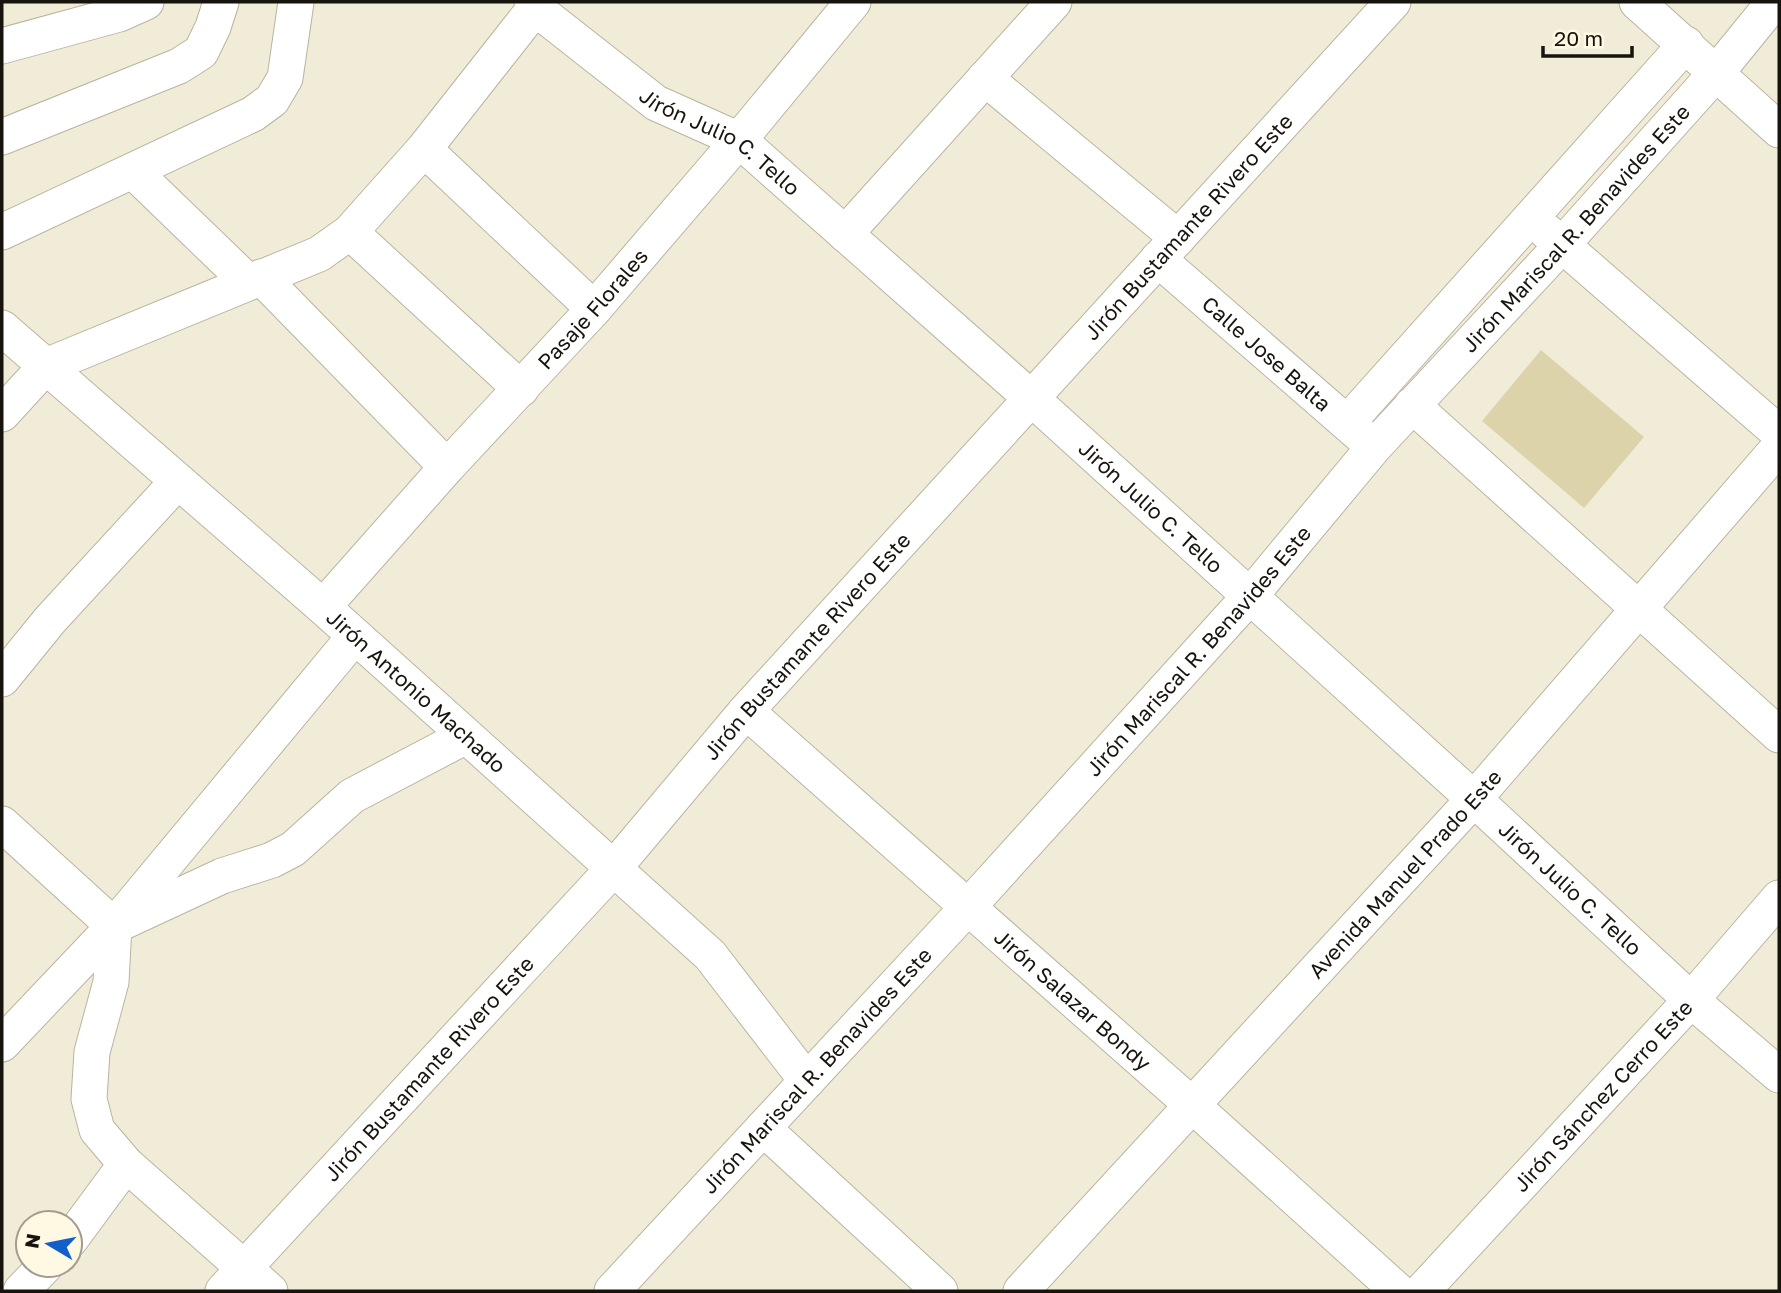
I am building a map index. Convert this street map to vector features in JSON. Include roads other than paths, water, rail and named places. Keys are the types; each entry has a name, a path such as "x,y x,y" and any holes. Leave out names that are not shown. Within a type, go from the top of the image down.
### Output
{"street":[{"path":"2,46 119,14 146,2"},
{"path":"2,136 179,66 201,52 214,27 221,2"},
{"path":"2,232 253,114 272,100 285,78 296,2"},
{"path":"845,234 1054,2"},
{"path":"1637,2 1779,130"},
{"name":"Jirón Mariscal R. Benavides Este","path":"612,1291 968,907 1250,596 1374,447 1562,245 1717,72 1774,2"},
{"path":"2,414 46,366 319,254 350,232 424,149 533,5"},
{"name":"Jirón Julio C. Tello","path":"533,5 656,103 739,140 1031,398 1474,799 1691,1000 1779,1075"},
{"name":"Jirón Bustamante Rivero Este","path":"233,1280 613,869 746,710 1168,248 1382,5"},
{"name":"Pasaje Florales","path":"323,607 447,467 594,309 739,140 834,9"},
{"path":"1348,422 1686,44"},
{"name":"Calle Jose Balta","path":"985,78 1168,248 1374,447"},
{"path":"424,149 594,309"},
{"path":"133,171 255,279 447,467"},
{"path":"1530,218 1779,433"},
{"path":"350,232 520,388"},
{"name":"Jirón Antonio Machado","path":"2,328 323,607 710,955 807,1081"},
{"path":"1412,405 1779,735"},
{"name":"Avenida Manuel Prado Este","path":"1021,1291 1474,799 1779,447"},
{"path":"2,679 50,620 178,481"},
{"path":"2,1044 114,926 355,636"},
{"name":"Jirón Salazar Bondy","path":"746,710 1398,1291"},
{"path":"114,926 222,876 293,849 352,796 466,736"},
{"path":"2,824 114,926"},
{"name":"Jirón Sánchez Cerro Este","path":"1422,1291 1691,1000 1779,898"},
{"path":"114,926 111,982 92,1052 89,1099 97,1130 233,1280 270,1291"},
{"path":"763,1128 940,1291"},
{"path":"84,1221 125,1164"}]}
